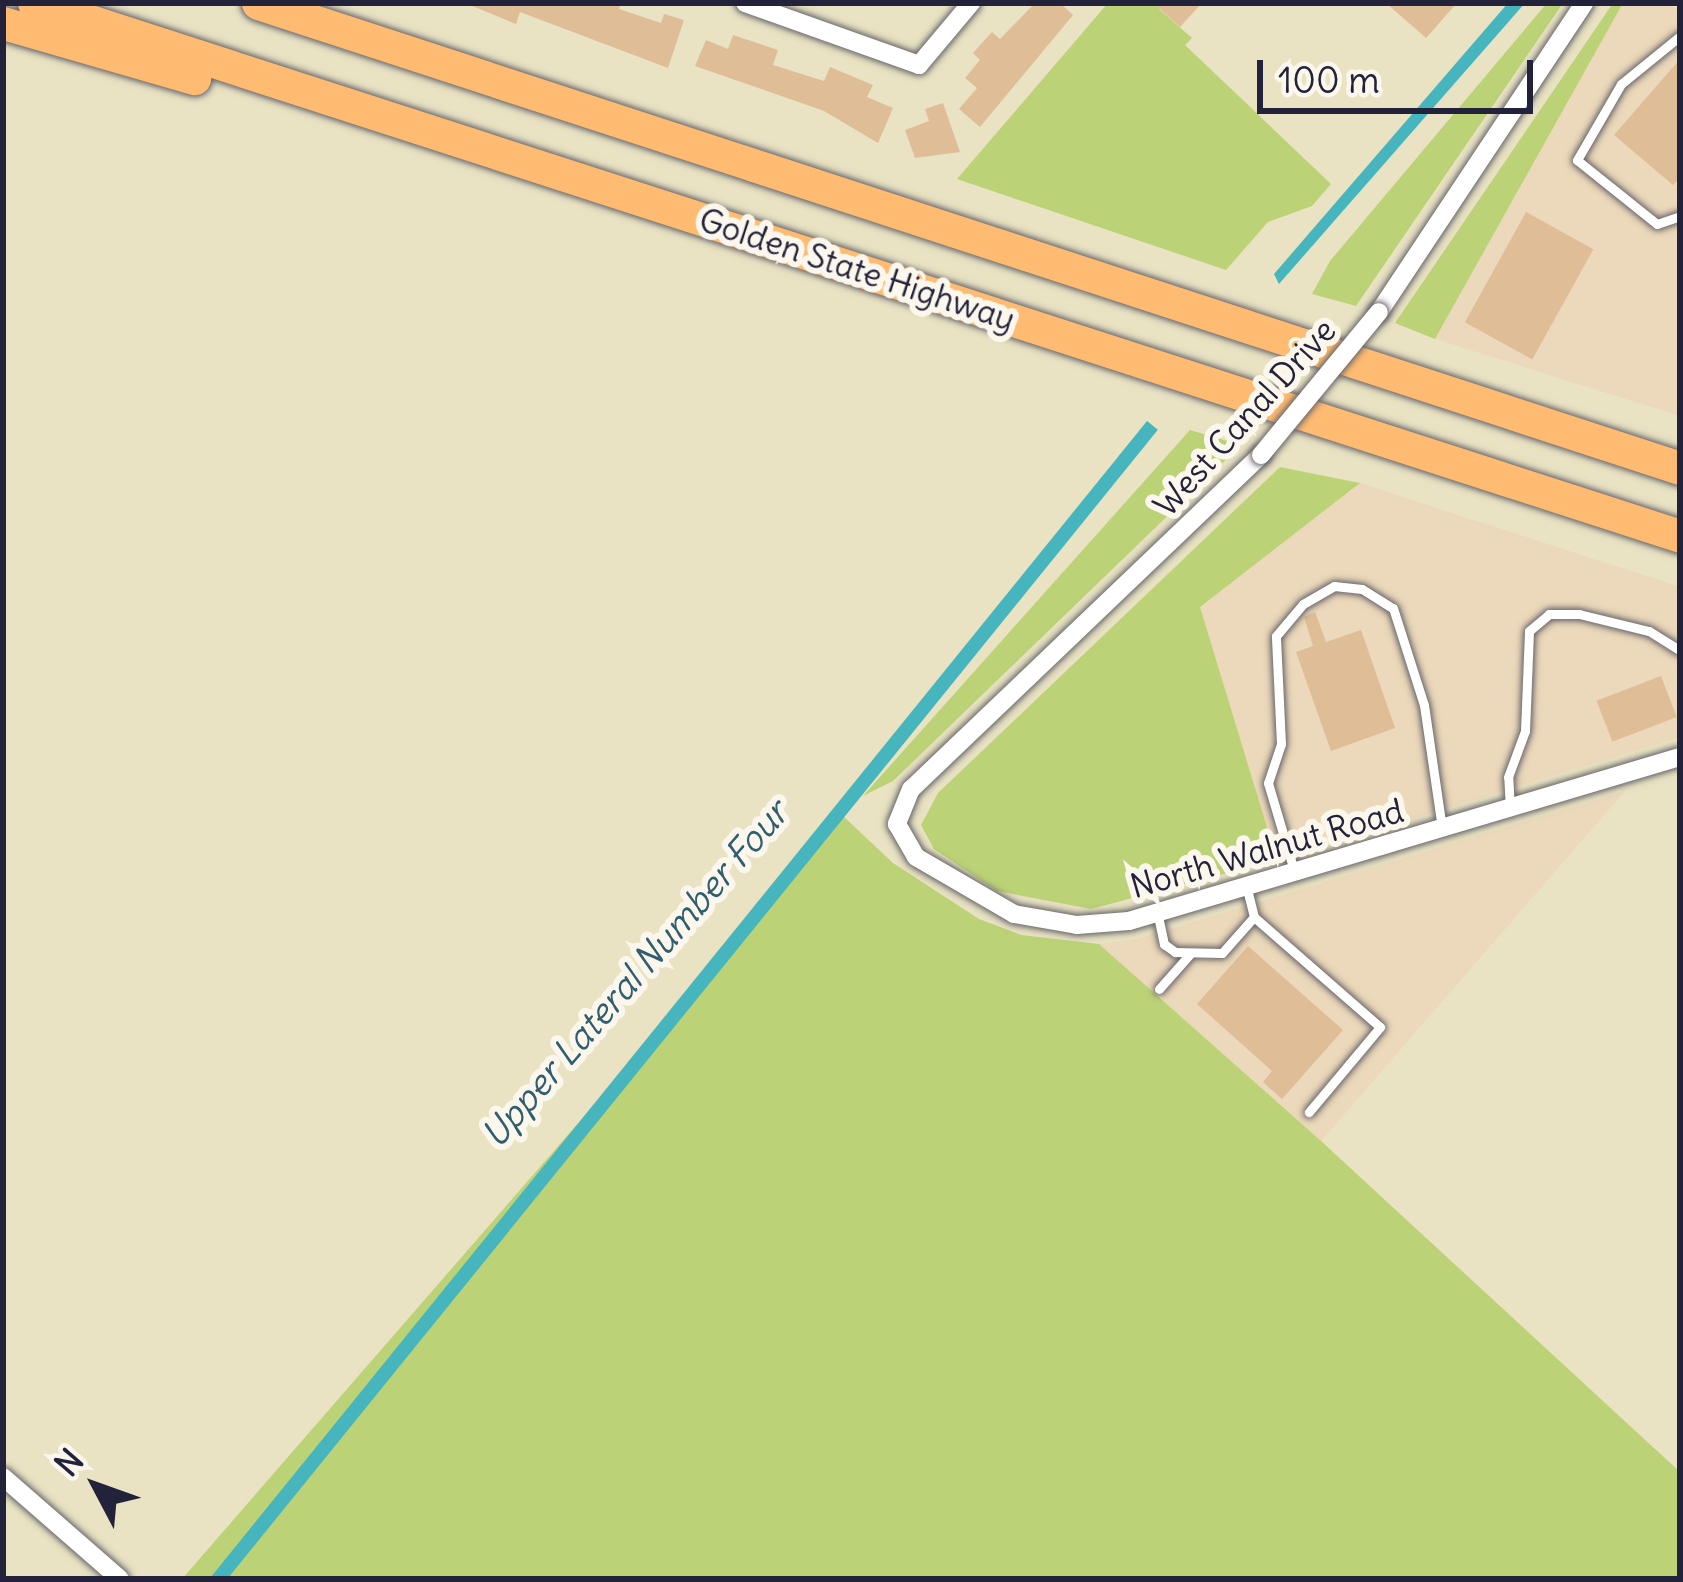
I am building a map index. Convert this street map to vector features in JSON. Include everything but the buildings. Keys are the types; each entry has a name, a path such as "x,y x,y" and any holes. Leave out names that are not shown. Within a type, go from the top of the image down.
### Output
{"highway":[{"name":"Golden State Highway","path":"34,3 1680,536"},
{"name":"Golden State Highway","path":"258,3 1680,468"},
{"path":"3,23 368,130 416,127"}],"street":[{"path":"745,3 919,65 971,3"},
{"name":"West Canal Drive","path":"897,824 911,789 1261,455 1379,312 1584,3"},
{"name":"North Walnut Road","path":"897,824 905,846 938,875 1014,914 1077,925 1158,916 1680,757"},
{"path":"3,1477 120,1579"}],"lane":[{"path":"1680,36 1621,84 1577,160 1657,224 1680,216"},
{"path":"1295,874 1268,783 1281,744 1276,636 1303,604 1334,586 1362,589 1394,608 1408,641 1442,830"},
{"path":"1510,810 1508,777 1525,730 1529,631 1549,614 1579,614 1649,631 1680,650"},
{"path":"1247,889 1254,917 1380,1028 1309,1112"},
{"path":"1158,916 1164,944 1190,954 1222,952 1254,917"},
{"path":"1159,988 1190,954"}],"shaded area":[{"path":"1623,3 1669,3 1680,13 1680,416 1435,339"},
{"path":"1360,483 1680,587 1680,737 1277,860 1200,607"},
{"path":"1625,791 1321,1141 1099,944 1137,939"}],"green space":[{"path":"1108,3 1164,3 1159,9 1192,38 1185,45 1331,184 1312,206 1268,222 1226,270 957,179"},
{"path":"1547,3 1563,3 1356,306 1312,294 1330,261"},
{"path":"1613,3 1623,3 1435,339 1395,323"},
{"path":"1190,430 1241,445 893,781 863,796"},
{"path":"1280,467 1360,483 1200,607 1277,860 1091,909 997,891 934,849 921,825 938,793"},
{"path":"844,817 893,863 979,919 1021,935 1099,944 1321,1141 1680,1472 1680,1579 182,1579"}],"water":[{"path":"1508,3 1525,3 1279,284 1274,274"},
{"path":"1147,421 1158,430 227,1579 209,1579"}],"water label":[{"name":"Upper Lateral Number Four","path":"635,974"}]}
